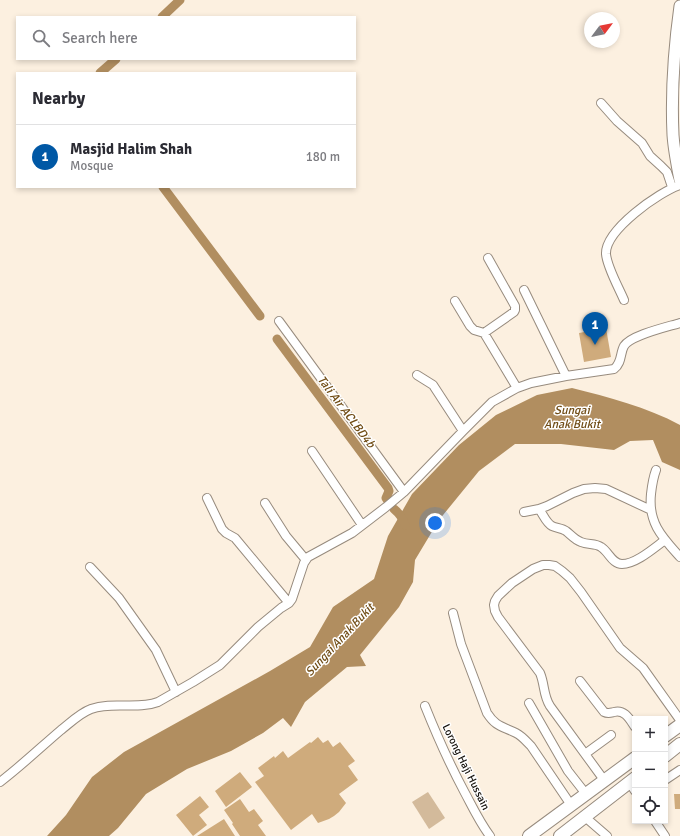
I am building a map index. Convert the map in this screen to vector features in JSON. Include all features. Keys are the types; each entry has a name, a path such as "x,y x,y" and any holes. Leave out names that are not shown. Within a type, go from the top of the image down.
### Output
{"highway":[{"path":"668,734 680,724"},
{"path":"668,754 680,744"},
{"path":"529,836 632,760"},
{"path":"560,836 632,785"}],"main road":[{"path":"677,184 673,135 673,106 675,36 680,6"}],"street":[{"path":"601,103 617,121 642,143 650,156 677,184 644,205 619,227 608,245 606,254 609,267 624,300"},
{"path":"484,333 515,310 515,306 488,258"},
{"path":"524,290 566,376"},
{"path":"455,301 470,326 474,330 484,333 517,388"},
{"path":"279,321 404,492"},
{"path":"0,782 76,718 91,709 111,705 152,704 176,692 220,665 258,627 289,603 292,599 306,560 312,554 352,533 386,508 404,492 492,402 517,388 531,383 614,369 620,362 624,346 630,340 680,323"},
{"path":"417,375 433,385 463,431"},
{"path":"312,451 362,525"},
{"path":"656,470 653,479 650,504 654,523 665,540 680,557"},
{"path":"524,512 539,509 584,489 595,488 606,489 651,510"},
{"path":"207,498 224,532 235,538 289,603"},
{"path":"265,503 286,536 306,560"},
{"path":"539,509 553,527 563,529 581,543 595,544 601,547 615,562 620,564 626,564 633,561 665,540"},
{"path":"604,780 546,700 540,673 495,611 494,605 498,596 512,583 533,569 543,566 555,566 562,571 570,578 589,603 620,648 643,668 680,720"},
{"path":"90,568 119,598 156,650 176,692"},
{"path":"453,613 463,650 487,713 496,724 524,738 571,805"},
{"path":"580,681 604,712 609,714 617,711 623,713 632,723"},
{"path":"529,703 568,771 586,794"},
{"name":"Lorong Haji Hussain","path":"425,706 439,740 458,779 490,836"},
{"path":"585,754 611,735"},
{"path":"668,778 680,770"},
{"path":"585,817 607,836"},
{"path":"657,824 665,836"}],"shaded area":[{"path":"428,792 445,818 429,829 412,802"}],"water":[{"name":"Sungai Anak Bukit","path":"572,388 641,408 680,425 680,470 662,462 653,440 630,441 614,450 561,444 515,444 479,471 439,520 415,560 413,582 399,607 360,655 366,666 347,667 305,702 291,727 283,718 263,733 231,751 187,769 146,794 118,828 109,836 47,836 66,815 92,777 124,752 270,671 310,647 333,607 374,579 388,536 412,494 459,445 496,415 537,395"}],"building":[{"path":"606,328 611,357 584,362 579,333"},
{"path":"318,737 323,743 328,740 333,747 340,742 355,761 348,766 358,780 339,794 346,803 334,816 318,823 312,814 291,830 255,782 264,776 258,768 274,756 275,758 283,751 288,758"},
{"path":"240,772 252,787 226,807 215,791"},
{"path":"674,794 680,794 680,809 675,809"},
{"path":"200,796 209,807 199,815 207,825 193,836 176,815"},
{"path":"240,799 249,812 254,809 263,821 258,825 266,836 240,836 224,810"},
{"path":"224,819 235,836 197,836"}],"waterway":[{"name":"Tali Air ACLBD4b","path":"163,16 180,0"},
{"name":"Tali Air ACLBD4b","path":"101,72 115,60"},
{"name":"Tali Air ACLBD4b","path":"164,188 260,316"},
{"name":"Tali Air ACLBD4b","path":"277,339 388,488 389,491 386,498 388,501"},
{"name":"Tali Air ACLBD4b","path":"394,509 401,516 405,525"}],"place":[{"name":"Masjid Halim Shah","path":"595,345"}]}
